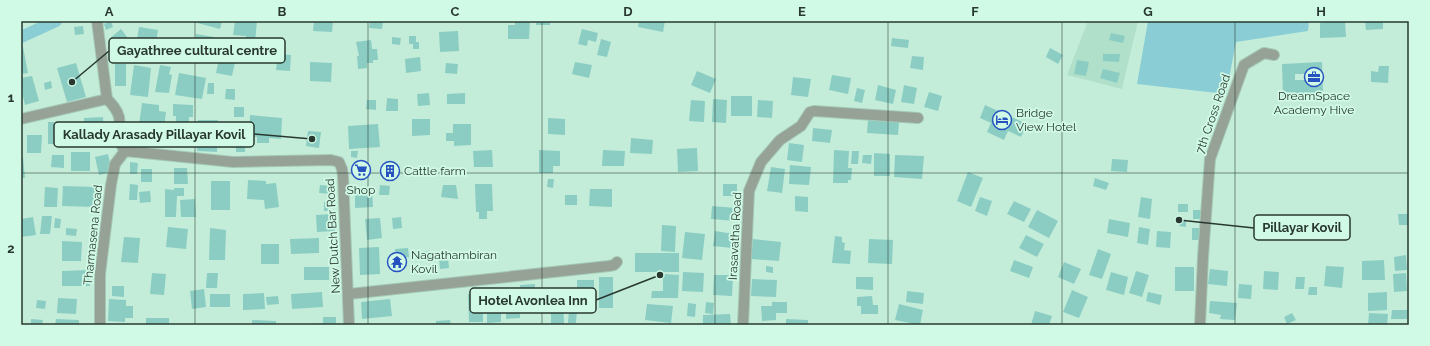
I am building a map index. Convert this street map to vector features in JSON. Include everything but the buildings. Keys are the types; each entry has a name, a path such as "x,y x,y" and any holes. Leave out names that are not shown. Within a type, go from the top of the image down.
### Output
{"street":[{"path":"97,21 107,99 113,105 119,116 121,147 125,151"},
{"name":"7th Cross Road","path":"1200,325 1210,159 1244,65 1264,53 1274,56"},
{"path":"21,119 107,99"},
{"name":"Irasavatha Road","path":"743,325 749,191 761,162 780,140 801,126 810,112 814,110 918,118"},
{"name":"New Dutch Bar Road","path":"125,151 233,162 331,160 339,162 343,176 349,294 349,325"},
{"name":"Tharmasena Road","path":"100,325 100,274 111,185 115,164 125,151"},
{"path":"349,294 609,266 614,265 616,262"}],"shaded area":[{"path":"1088,21 1138,21 1122,89 1067,75"}],"water":[{"path":"1148,21 1309,21 1308,31 1236,42 1226,94 1137,84"}],"waterway":[{"path":"21,37 56,21"}],"place":[{"name":"DreamSpace Academy Hive","path":"1314,77"},
{"name":"Gayathree cultural centre","path":"72,82"},
{"name":"Bridge View Hotel","path":"1002,120"},
{"name":"Kallady Arasady Pillayar Kovil","path":"312,139"},
{"name":"Shop","path":"361,170"},
{"name":"Cattle farm","path":"390,171"},
{"name":"Pillayar Kovil","path":"1179,220"},
{"name":"Nagathambiran Kovil","path":"397,262"},
{"name":"Hotel Avonlea Inn","path":"660,275"}]}
